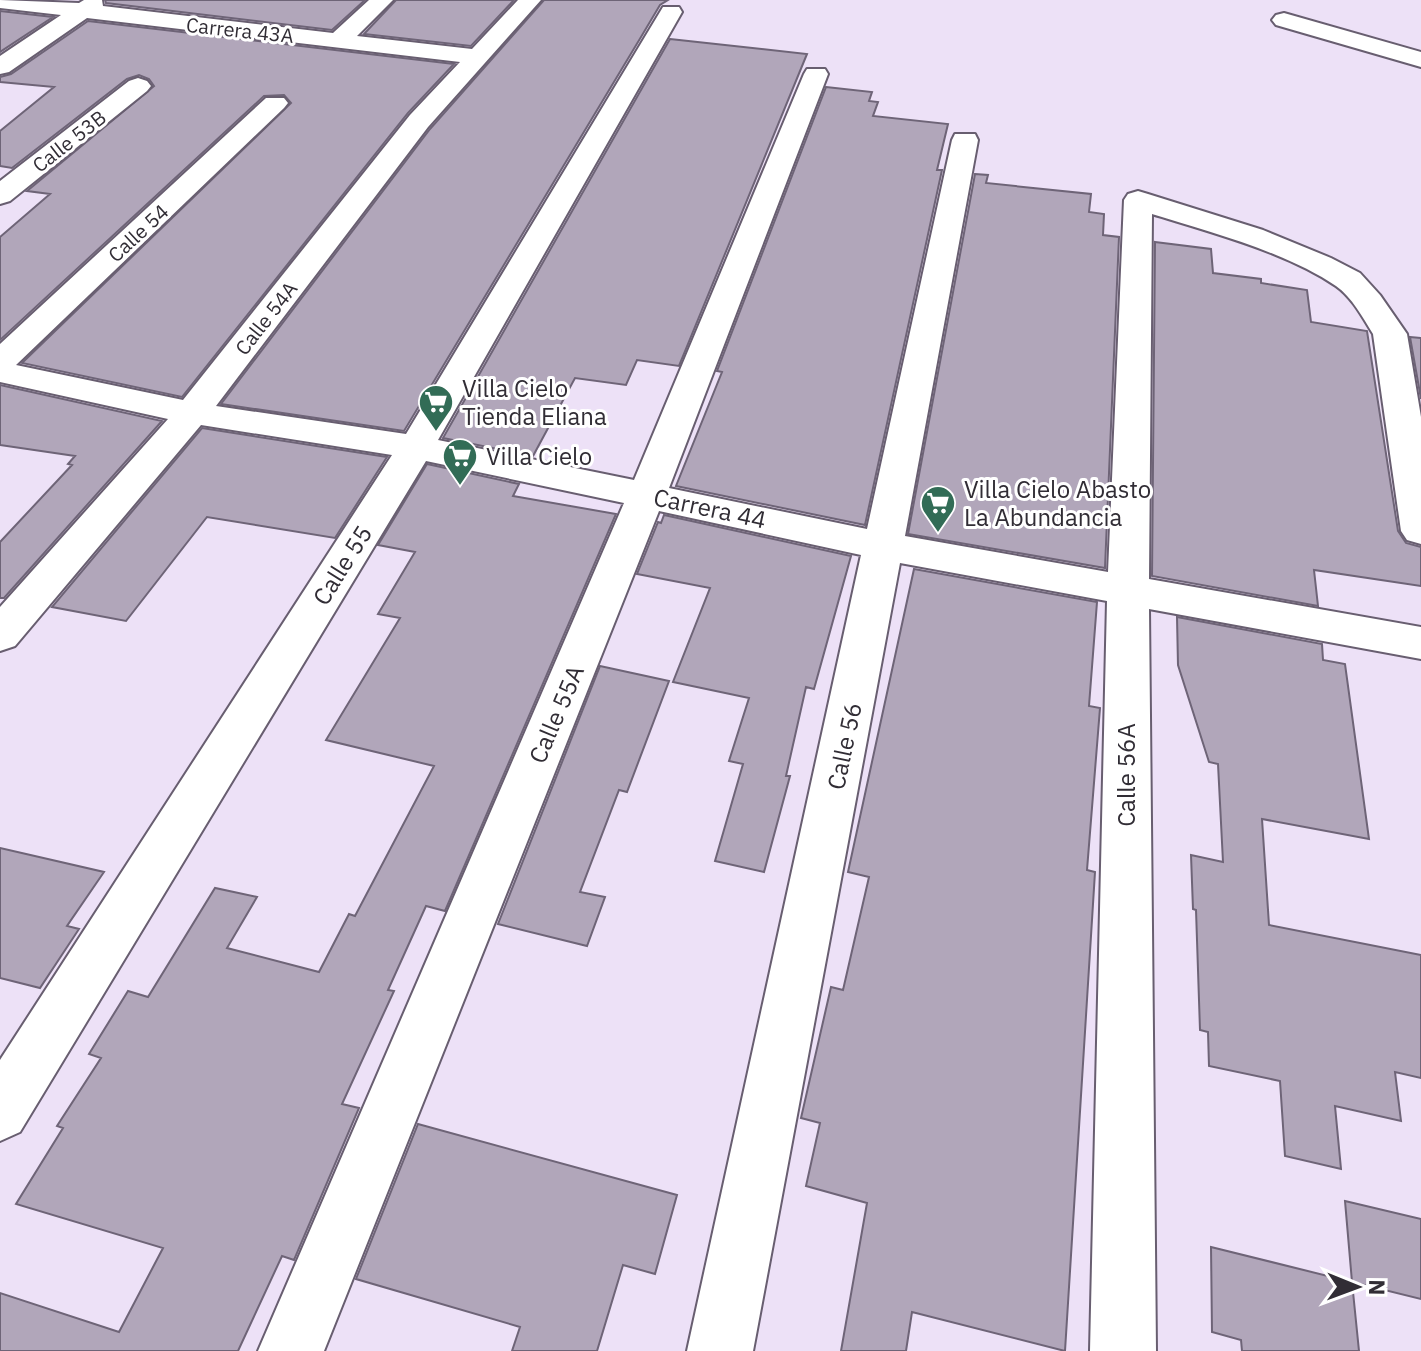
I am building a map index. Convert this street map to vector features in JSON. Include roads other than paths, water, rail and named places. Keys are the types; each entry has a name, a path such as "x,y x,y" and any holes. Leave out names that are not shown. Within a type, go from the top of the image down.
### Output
{"street":[{"path":"340,39 382,0"},
{"name":"Calle 54A","path":"0,635 192,413 419,121 530,0"},
{"name":"Carrera 43A","path":"0,1 90,6 201,27 340,39 479,57"},
{"path":"0,67 90,6"},
{"path":"201,27 224,9"},
{"name":"Calle 55","path":"0,1112 416,447 671,12"},
{"path":"1284,20 1421,60"},
{"name":"Calle 55A","path":"291,1351 647,494 816,74"},
{"name":"Calle 53B","path":"0,195 138,86"},
{"name":"Calle 54","path":"0,362 275,103"},
{"name":"Calle 56","path":"720,1351 965,140"},
{"name":"Calle 56A","path":"1123,1351 1128,589 1138,200 1252,236 1349,280 1405,329"},
{"path":"1405,329 1421,531"},
{"name":"Carrera 44","path":"0,372 192,413 416,447 884,546 1421,643"}],"place":[{"name":"Villa Cielo Tienda Eliana","path":"436,433"},
{"name":"Villa Cielo","path":"460,487"},
{"name":"Villa Cielo Abasto La Abundancia","path":"938,534"}]}
